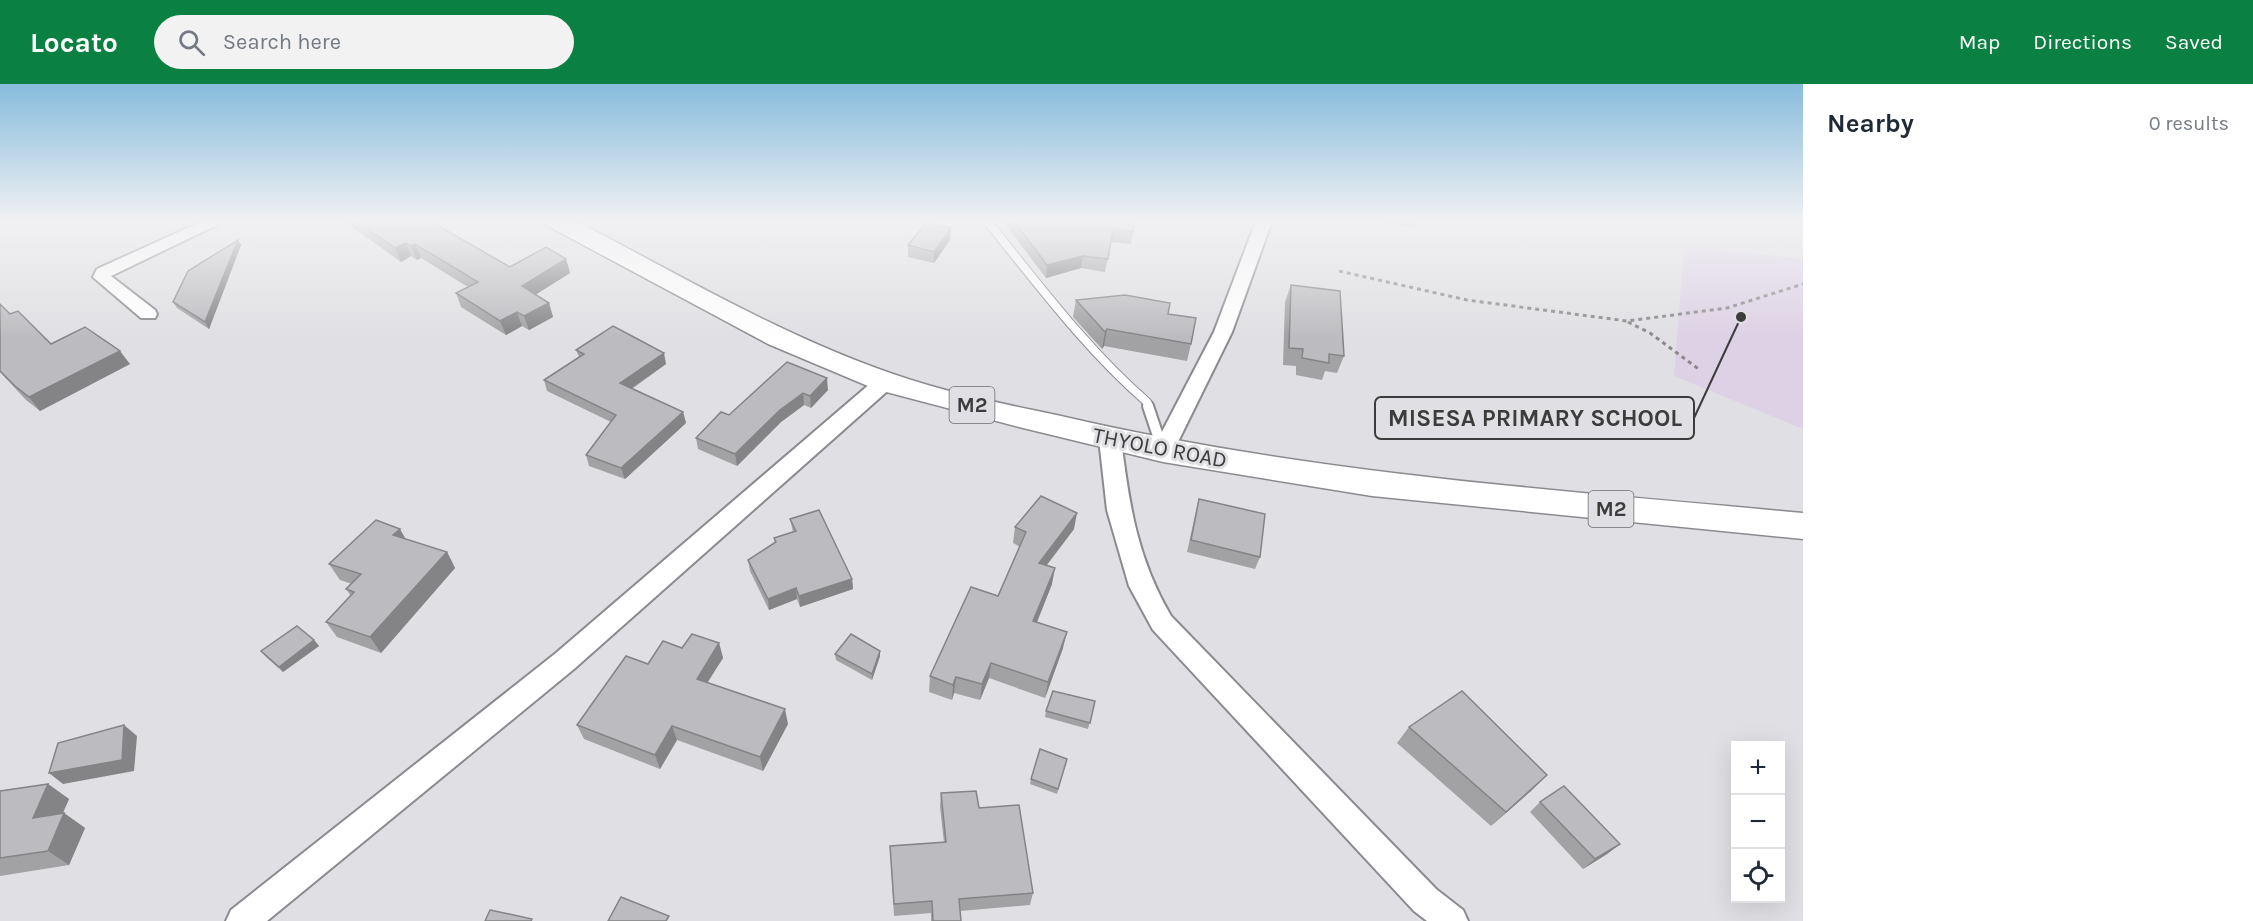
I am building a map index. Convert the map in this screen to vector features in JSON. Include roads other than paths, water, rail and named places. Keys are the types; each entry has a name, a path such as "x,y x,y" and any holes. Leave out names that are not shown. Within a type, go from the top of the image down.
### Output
{"highway":[{"name":"THYOLO ROAD","path":"631,260 778,338 885,382 1162,451 1419,490 1803,526"}],"street":[{"path":"131,260 103,273 102,277 148,314"},
{"path":"1162,451 1223,332 1248,260"},
{"path":"242,921 565,661 885,382"},
{"path":"1110,439 1118,510 1141,586 1162,623 1417,892 1452,921"}],"lane":[{"path":"1019,260 1112,372 1147,402 1162,451"}],"place":[{"name":"MISESA PRIMARY SCHOOL","path":"1741,317"}]}
